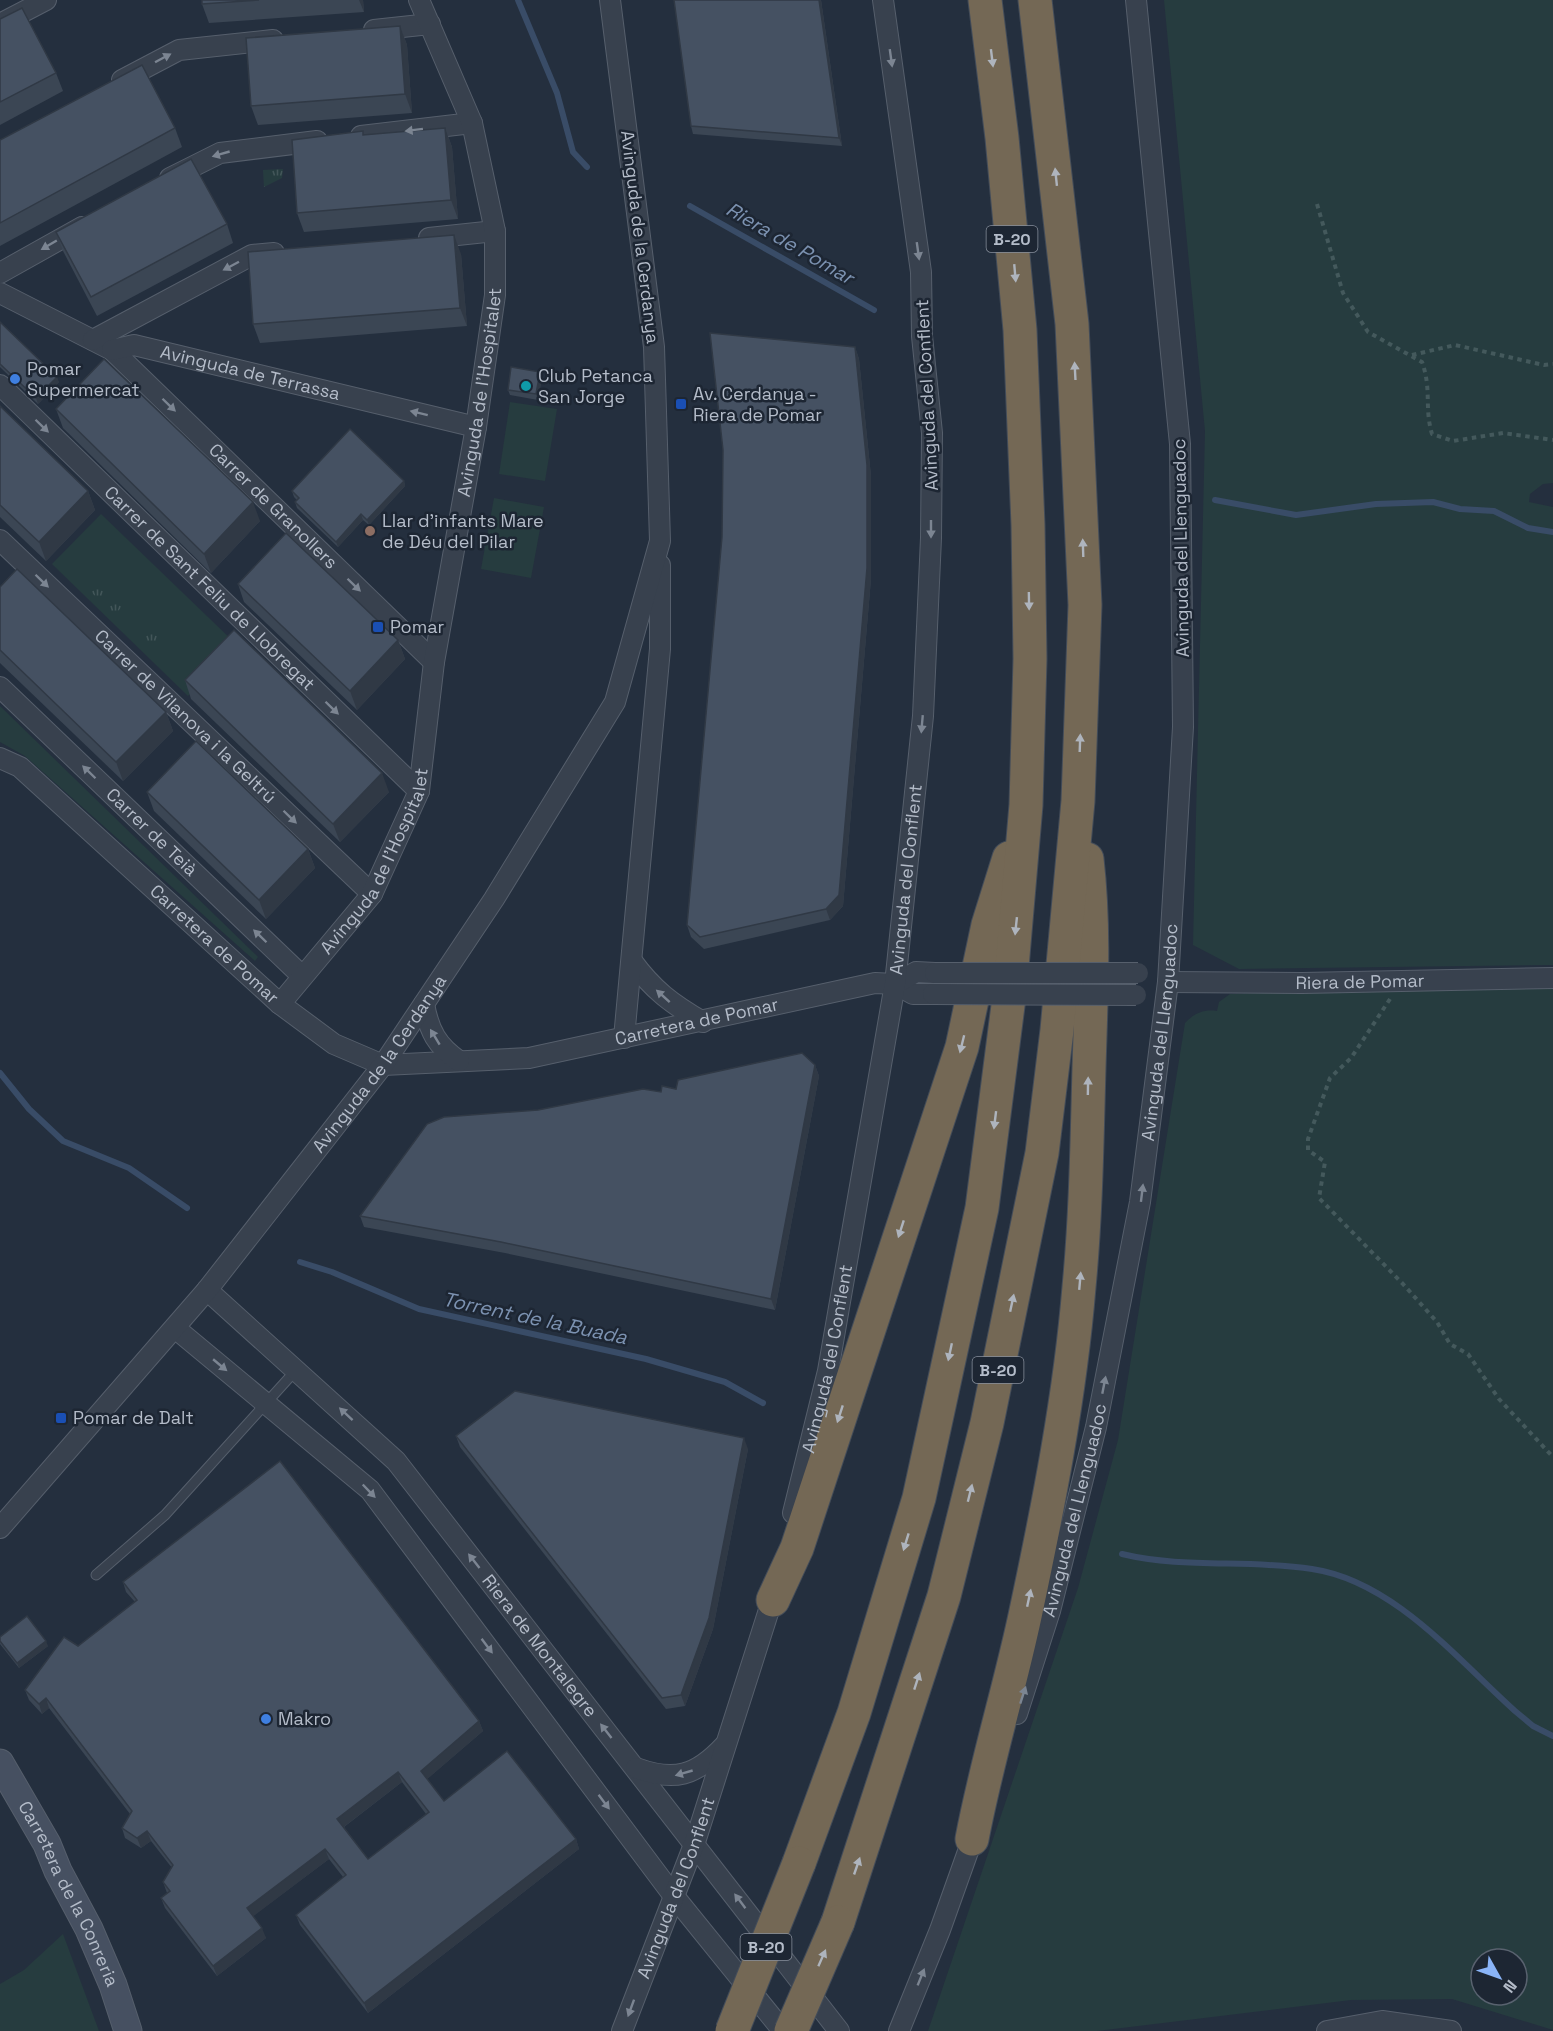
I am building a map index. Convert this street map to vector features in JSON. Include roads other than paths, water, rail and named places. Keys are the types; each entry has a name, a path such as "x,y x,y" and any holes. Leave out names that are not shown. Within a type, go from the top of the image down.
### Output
{"highway":[{"name":"B-20","path":"732,2031 799,1863 854,1713 919,1498 982,1209 1010,990 1026,805 1030,659 1028,525 1020,330 986,0"},
{"name":"B-20","path":"790,2031 838,1922 944,1596 987,1423 1042,1153 1078,801 1085,605 1072,324 1035,0"},
{"path":"972,1839 983,1779 1006,1698 1038,1553 1065,1394 1079,1289 1086,1198 1093,909 1078,801"},
{"path":"772,1600 797,1548 962,1047 988,925 1026,805"}],"street":[{"path":"0,24 46,0"},
{"name":"Avinguda de l'Hospitalet","path":"280,1004 372,894 419,791 434,662 476,427 495,295 495,231 472,123 419,0"},
{"name":"Avinguda del Conflent","path":"622,2031 695,1842 772,1600 828,1371 896,984 923,716 932,538 932,433 922,336 921,272 883,0"},
{"name":"Avinguda del Llenguadoc","path":"899,2031 940,1930 1005,1751 1050,1611 1096,1426 1140,1202 1168,984 1183,727 1180,444 1136,0"},
{"name":"Avinguda de la Cerdanya","path":"610,2 654,347 660,541 660,649 624,1038"},
{"path":"358,31 430,24"},
{"path":"105,89 179,50 286,39"},
{"path":"151,188 220,153 472,123"},
{"path":"0,273 100,216"},
{"path":"414,239 495,231"},
{"path":"93,340 252,255 298,250"},
{"path":"0,293 112,350"},
{"name":"Avinguda de Terrassa","path":"112,350 135,345 476,427"},
{"name":"Carrer de Granollers","path":"112,350 434,662"},
{"name":"Carrer de Sant Feliu de Llobregat","path":"0,385 419,791"},
{"name":"Carrer de Vilanova i la Geltrú","path":"0,540 372,894"},
{"name":"Avinguda de la Cerdanya","path":"0,1528 207,1290 383,1065 424,1004 494,898 615,702 660,541"},
{"name":"Carrer de Teià","path":"0,687 302,976"},
{"name":"Carretera de Pomar","path":"0,758 20,767 280,1004 334,1044 383,1065 529,1058 875,983 896,984 913,994 1136,995 1168,984"},
{"path":"632,961 647,982 670,1003 703,1022"},
{"name":"Carretera de Pomar","path":"896,984 916,972 1138,973 1168,984"},
{"name":"Riera de Pomar","path":"1168,984 1553,978"},
{"path":"424,1004 427,1020 437,1042 459,1061"},
{"name":"Riera de Montalegre","path":"207,1290 297,1369 396,1461 695,1842 839,2031"},
{"path":"175,1328 370,1490 673,1895 783,2031"},
{"name":"Avinguda del Conflent","path":"634,1767 656,1775 675,1776 691,1772 712,1759 726,1744"},
{"name":"Carretera de la Conreria","path":"0,1763 47,1844 97,1948 128,2031"},
{"path":"0,1795 37,1850 58,1871"},
{"path":"1327,2031 1382,2022 1451,2031"}],"lane":[{"path":"96,1575 165,1515 297,1369"}],"waterway":[{"name":"Riera de Pomar","path":"518,0 557,93 573,152 587,167"},
{"name":"Riera de Pomar","path":"690,206 874,310"},
{"name":"Riera de Pomar","path":"1215,500 1296,515 1376,504 1433,502 1460,509 1494,511 1528,528 1553,532"},
{"name":"Torrent de la Buada","path":"0,1073 29,1109 63,1141 129,1168 187,1208"},
{"name":"Torrent de la Buada","path":"300,1262 332,1272 419,1309 646,1359 725,1382 763,1403"},
{"name":"Torrent de la Buada","path":"1122,1554 1145,1559 1192,1563 1288,1566 1342,1576 1396,1605 1446,1646 1515,1711 1533,1726 1553,1736"}],"place":[{"name":"Pomar Supermercat","path":"15,379"},
{"name":"Club Petanca San Jorge","path":"526,386"},
{"name":"Av. Cerdanya - Riera de Pomar","path":"681,404"},
{"name":"Llar d'infants Mare de Déu del Pilar","path":"370,531"},
{"name":"Pomar","path":"378,627"},
{"name":"Pomar de Dalt","path":"61,1418"},
{"name":"Makro","path":"266,1719"}]}
